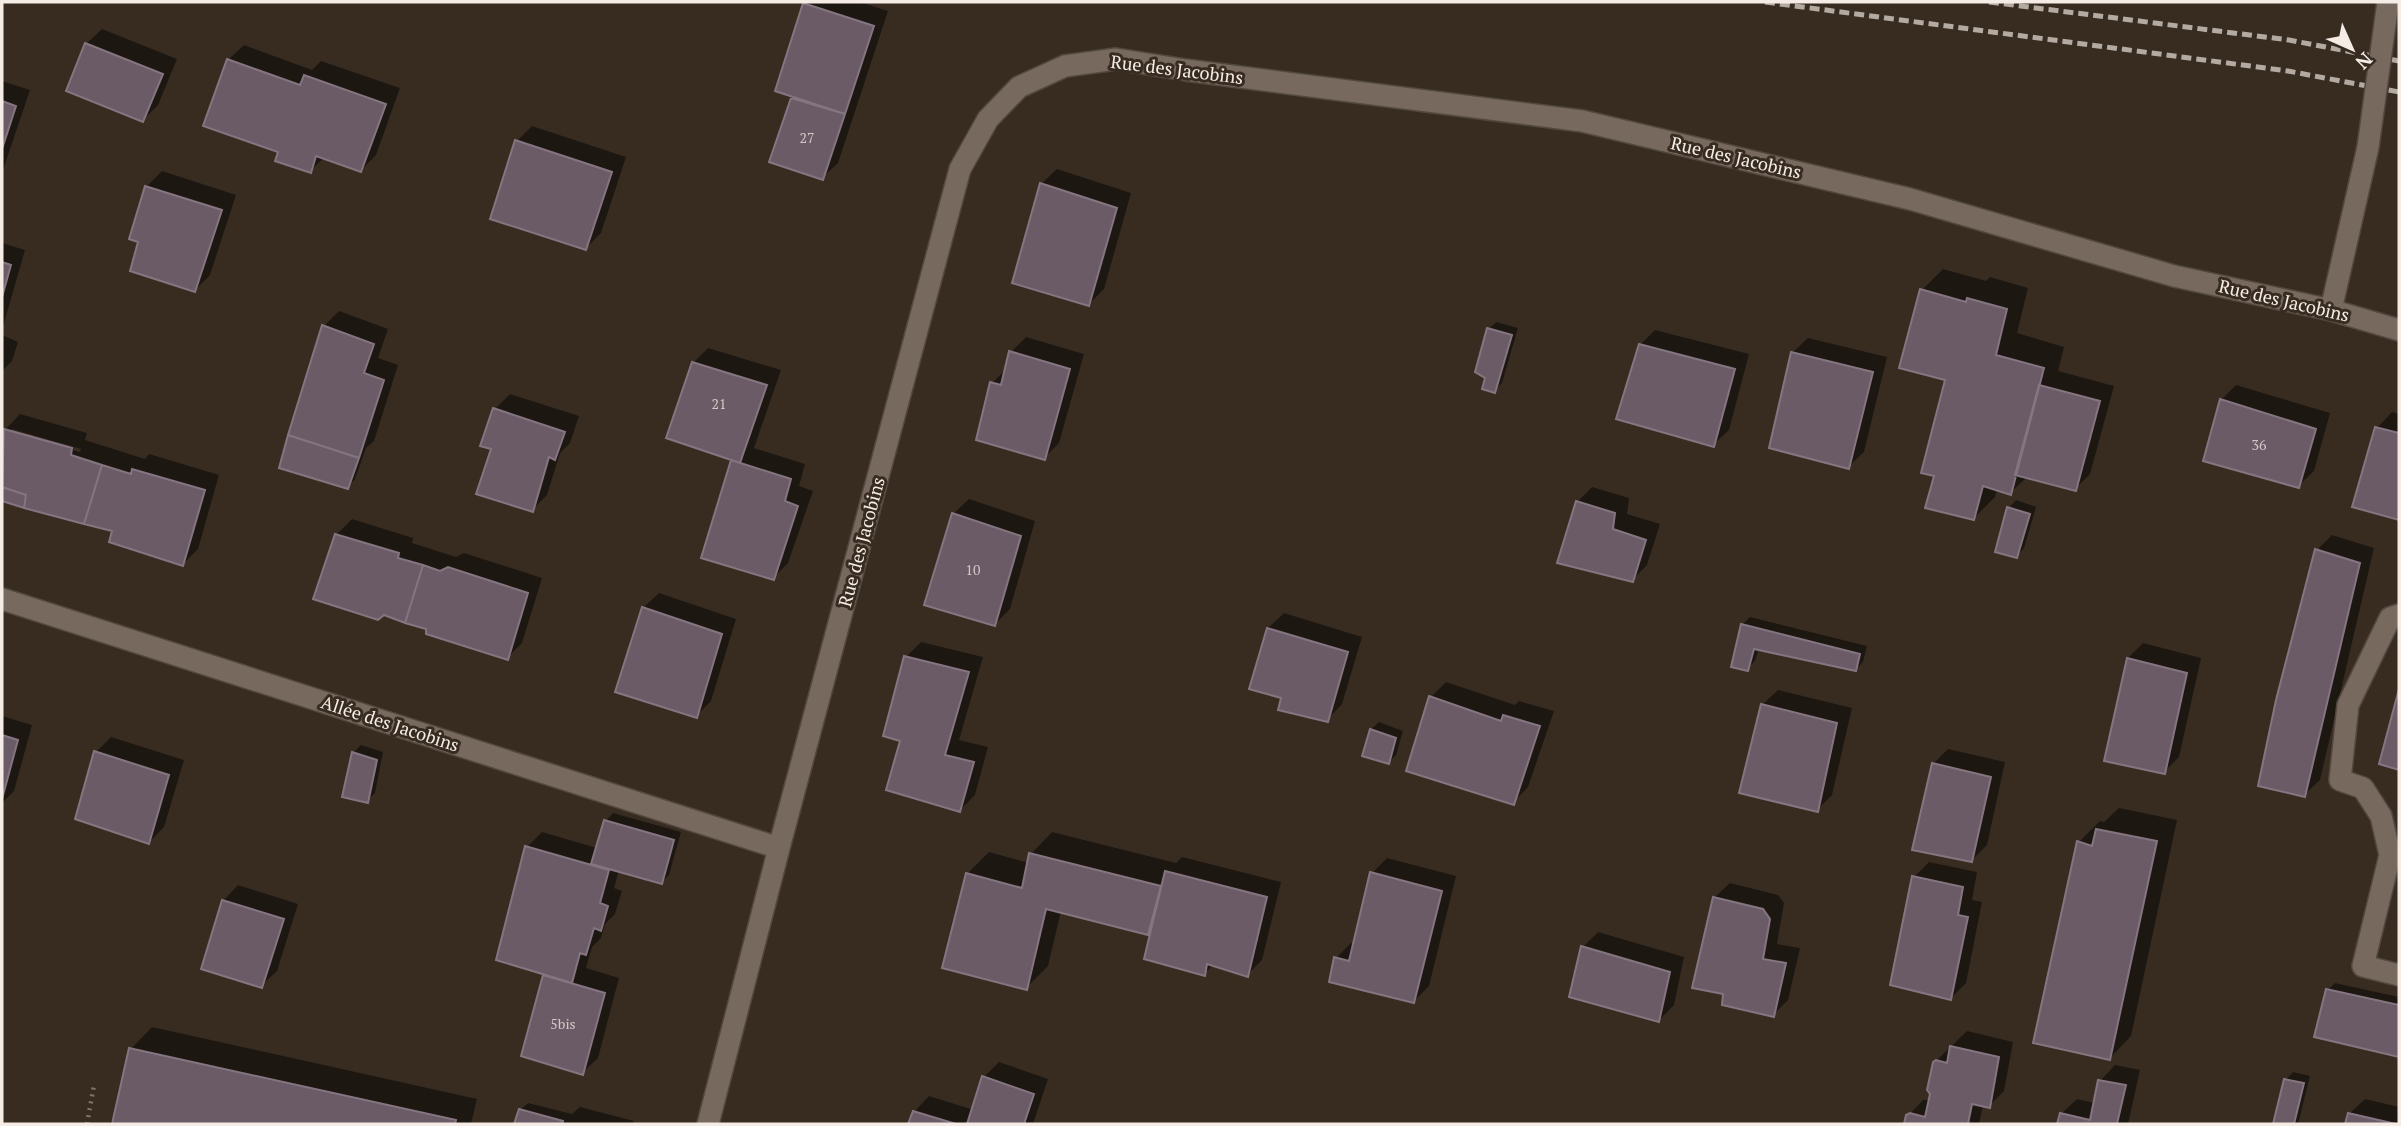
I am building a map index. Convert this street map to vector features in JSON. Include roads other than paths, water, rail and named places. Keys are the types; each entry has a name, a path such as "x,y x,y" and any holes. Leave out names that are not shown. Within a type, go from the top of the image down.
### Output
{"street":[{"path":"2330,310 2368,147 2388,2"},
{"name":"Rue des Jacobins","path":"708,1124 960,169 988,119 1019,87 1065,66 1116,59 1582,121 1910,199 2174,276 2330,310 2399,330"},
{"name":"Allée des Jacobins","path":"2,599 779,848"},
{"path":"2399,615 2390,618 2348,705 2340,780 2363,788 2381,816 2390,855 2363,966 2399,975"}],"railway":[{"path":"1765,2 2288,71 2399,92"},
{"path":"1989,2 2289,40 2399,61"}]}
